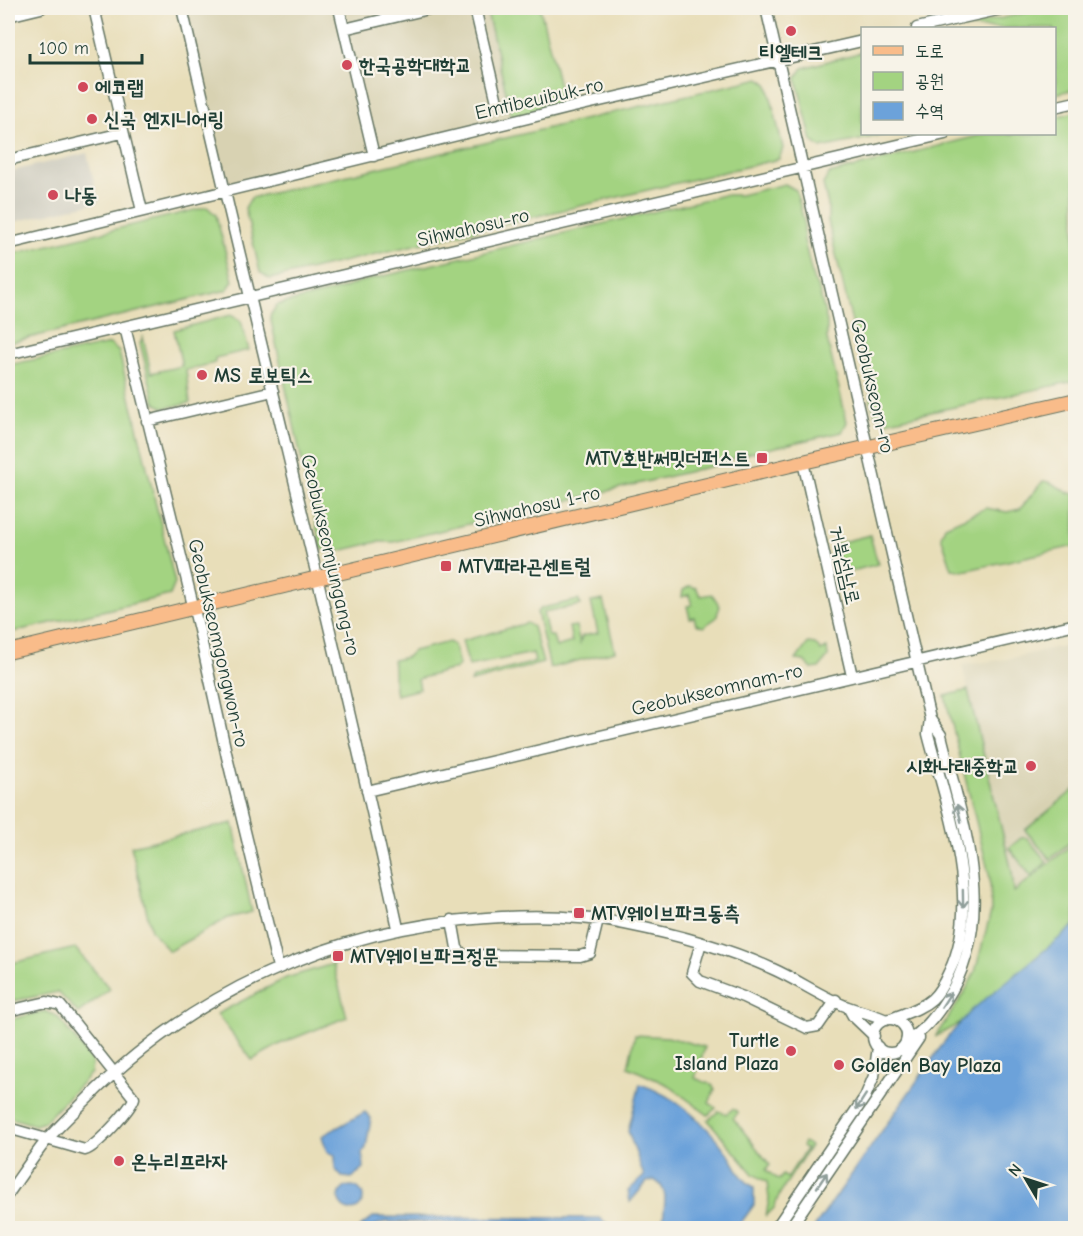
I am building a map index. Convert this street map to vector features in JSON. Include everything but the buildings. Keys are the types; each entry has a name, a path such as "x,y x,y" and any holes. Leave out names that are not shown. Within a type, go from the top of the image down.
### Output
{"main road":[{"name":"Sihwahosu 1-ro","path":"8,652 192,606 1076,400"}],"street":[{"path":"8,16 41,8"},
{"path":"94,8 142,212"},
{"path":"182,8 224,192"},
{"path":"339,8 374,156"},
{"path":"344,29 433,8"},
{"path":"475,8 497,102"},
{"name":"Geobukseom-ro","path":"766,8 930,719"},
{"path":"921,27 1006,8"},
{"name":"Emtibeuibuk-ro","path":"8,243 861,41"},
{"path":"1056,107 1076,102"},
{"path":"8,160 122,133"},
{"name":"Sihwahosu-ro","path":"8,354 941,135"},
{"name":"Geobukseomjungang-ro","path":"224,192 318,578 398,928"},
{"name":"Geobukseomgongwon-ro","path":"124,327 278,967"},
{"path":"147,421 273,391"},
{"name":"거북섬남로","path":"803,462 852,676"},
{"name":"Geobukseomnam-ro","path":"367,791 1076,624"},
{"path":"776,1228 865,1097 874,1076 876,1061 872,1038 877,1026 924,1005 942,986 952,966 963,922 964,897 961,872 928,734 930,719"},
{"path":"790,1228 899,1064 927,1028 961,973 971,939 976,900 973,869 940,735 930,719"},
{"path":"8,1194 46,1141 113,1073 163,1033 210,1002 304,956 398,928 452,920 528,916 598,920 652,930 700,943 772,968 848,1007 872,1013 905,1027 905,1045 899,1064"},
{"path":"452,920 457,948 463,955 580,956 590,953 598,920"},
{"path":"700,943 693,973 700,981 773,1010 807,1028 818,1026 836,1000"},
{"path":"8,1011 47,1002 60,1005 113,1073 132,1093 133,1103 93,1145 85,1149 46,1141 8,1128"},
{"path":"848,1007 887,1053 905,1045 927,1028"},
{"path":"872,1013 904,1014"},
{"path":"872,1038 876,1061"}],"shaded area":[{"name":"한국공학대학교","path":"182,8 486,8 513,122 224,192"},
{"path":"87,153 99,202 14,222 8,195 8,172"},
{"name":"시화나래중학교","path":"1075,643 1075,842 1015,892 962,665 1007,659"}],"green space":[{"path":"486,8 540,8 565,110 513,122"},
{"path":"1047,8 1075,8 1075,89 1056,94 1056,27 962,27"},
{"path":"861,52 861,135 883,135 821,148 812,141 796,78 803,68"},
{"path":"760,78 768,85 783,148 779,159 270,279 260,272 245,208 251,198"},
{"path":"1075,112 1075,381 885,422 876,416 871,402 871,385 863,349 854,331 828,221 828,205 823,184 829,174 981,135 1056,135 1056,117"},
{"path":"785,184 796,190 804,222 804,240 813,279 819,290 827,322 827,339 847,422 842,432 741,455 721,464 393,542 377,542 331,553 321,548 270,316 277,305 341,289 359,282 724,195 740,195"},
{"path":"207,207 216,215 233,281 227,290 8,343 8,255"},
{"path":"231,315 241,321 249,350 215,358 215,363 186,370 190,403 164,408 155,403 140,343 143,337 151,373 182,366 174,330"},
{"path":"110,344 119,352 175,583 170,595 8,633 8,365"},
{"path":"1043,481 1075,494 1075,546 963,571 952,569 941,536 945,526 986,508 1007,512 1020,509"},
{"path":"870,535 878,564 841,574 834,544"},
{"path":"690,586 696,588 701,596 712,594 720,606 716,618 703,627 696,624 694,617 690,618 687,606 692,605 689,595 682,597 683,590"},
{"path":"578,600 581,605 543,612 548,636 553,636 556,647 572,642 569,627 576,626 580,643 582,636 598,633 591,602 603,600 615,651 550,668 537,612 542,608"},
{"path":"527,623 533,627 543,663 471,682 473,678 535,662 533,653 469,666 462,641"},
{"path":"449,642 454,645 459,665 457,668 418,679 420,689 396,695 393,660 407,657 413,651"},
{"path":"808,643 815,644 821,651 827,648 828,657 819,668 812,669 804,661 796,660"},
{"path":"968,690 1012,872 1014,892 1075,842 1075,925 960,1023 935,1037 963,995 975,972 991,912 990,878 945,696"},
{"path":"1075,789 1075,838 1050,859 1025,830"},
{"path":"233,823 252,912 228,918 169,951 151,930 131,846"},
{"path":"1021,838 1027,838 1047,862 1031,876 1009,848"},
{"path":"75,948 110,989 78,1013 58,992 8,1002 8,964"},
{"path":"333,964 347,1017 282,1043 252,1060 217,1014 286,978"},
{"path":"45,1011 57,1016 92,1061 91,1073 44,1122 35,1125 8,1117 8,1020"},
{"path":"635,1035 668,1037 705,1047 695,1078 712,1085 715,1089 709,1103 716,1108 708,1115 668,1085 628,1067"},
{"path":"733,1109 738,1112 733,1118 770,1165 766,1170 779,1180 783,1175 787,1178 789,1175 806,1149 802,1146 804,1142 810,1146 779,1195 774,1208 766,1216 769,1199 767,1182 753,1174 708,1120 719,1111 726,1114"}],"water":[{"path":"1075,925 1075,1228 814,1228 947,1038 972,1010"},
{"path":"640,1084 666,1096 690,1112 720,1143 742,1177 754,1187 754,1205 737,1228 681,1228 663,1221 664,1193 659,1183 654,1180 647,1182 630,1202 628,1191 644,1176 628,1131"},
{"path":"365,1112 371,1118 366,1148 362,1153 364,1168 352,1178 342,1177 335,1169 335,1155 327,1152 322,1136"},
{"path":"351,1186 359,1190 363,1198 359,1206 351,1210 343,1206 339,1198 343,1190"},
{"path":"373,1217 599,1218 608,1224 384,1222 369,1228 359,1228"}],"place":[{"name":"티엘테크","path":"791,31"},
{"name":"한국공학대학교","path":"347,65"},
{"name":"에코랩","path":"83,87"},
{"name":"신국 엔지니어링","path":"92,119"},
{"name":"나동","path":"53,195"},
{"name":"MS 로보틱스","path":"202,375"},
{"name":"MTV호반써밋더퍼스트","path":"762,458"},
{"name":"MTV파라곤센트럴","path":"446,566"},
{"name":"시화나래중학교","path":"1031,766"},
{"name":"MTV웨이브파크동측","path":"579,913"},
{"name":"MTV웨이브파크정문","path":"338,956"},
{"name":"Turtle Island Plaza","path":"791,1051"},
{"name":"Golden Bay Plaza","path":"839,1065"},
{"name":"온누리프라자","path":"119,1161"}]}
